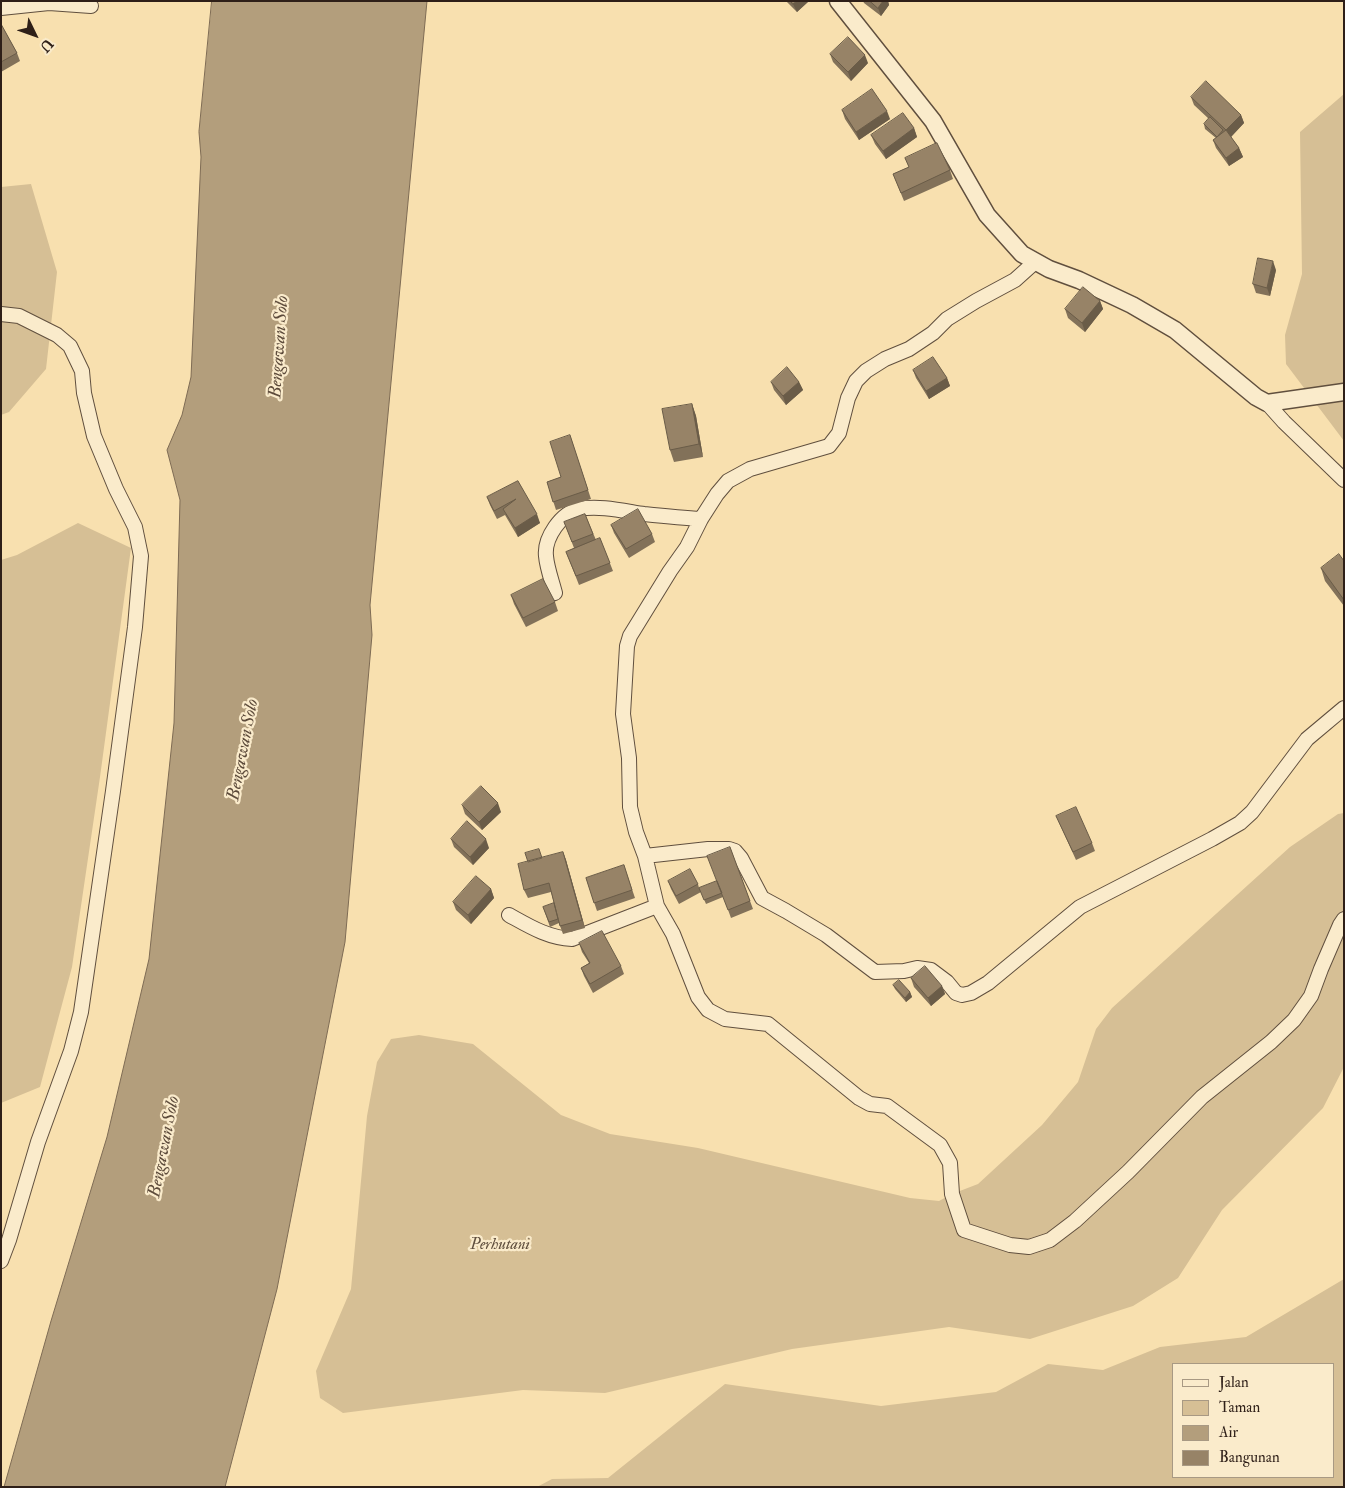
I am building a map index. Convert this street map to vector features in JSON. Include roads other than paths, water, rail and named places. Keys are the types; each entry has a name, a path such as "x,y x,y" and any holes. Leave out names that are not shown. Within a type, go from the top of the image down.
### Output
{"street":[{"path":"838,1 933,121 987,215 1022,254 1049,269 1079,280 1132,305 1175,330 1256,397 1267,403 1344,480"},
{"path":"1,8 49,3 91,6"},
{"path":"1035,262 1015,280 947,319 933,333 909,349 884,359 866,371 856,381 848,398 839,433 829,446 750,469 728,481 701,519 687,547 634,628 627,646 623,714 629,758 630,807 645,856 657,906 673,934 698,997 708,1010 725,1019 768,1024 859,1098 870,1104 887,1106 940,1145 950,1162 952,1194 964,1230 1010,1244 1028,1247 1050,1240 1075,1220 1128,1172 1202,1097 1271,1042 1294,1020 1311,996 1344,919"},
{"path":"1,314 19,316 58,334 70,346 82,371 84,393 94,436 116,489 135,526 142,556 135,627 81,1012 71,1050 38,1142 1,1261"},
{"path":"1267,403 1344,392"},
{"path":"556,593 546,555 550,536 561,519 571,512 580,509 610,508 676,518 701,519"},
{"path":"645,856 708,849 729,849 735,851 741,858 762,898 826,935 875,972 904,971 917,968 931,970 947,982 956,993 962,995 971,993 988,984 1080,907 1212,840 1240,823 1252,812 1307,739 1344,708"},
{"path":"509,915 549,935 572,938 657,906"}],"water":[{"name":"Bengawan Solo","path":"212,1 427,1 370,605 372,635 345,942 277,1289 225,1487 4,1487 51,1321 107,1137 149,959 174,723 180,500 167,450 182,415 191,377 201,157 199,132"}],"park label":[{"name":"Perhutani","path":"500,1246"}]}
